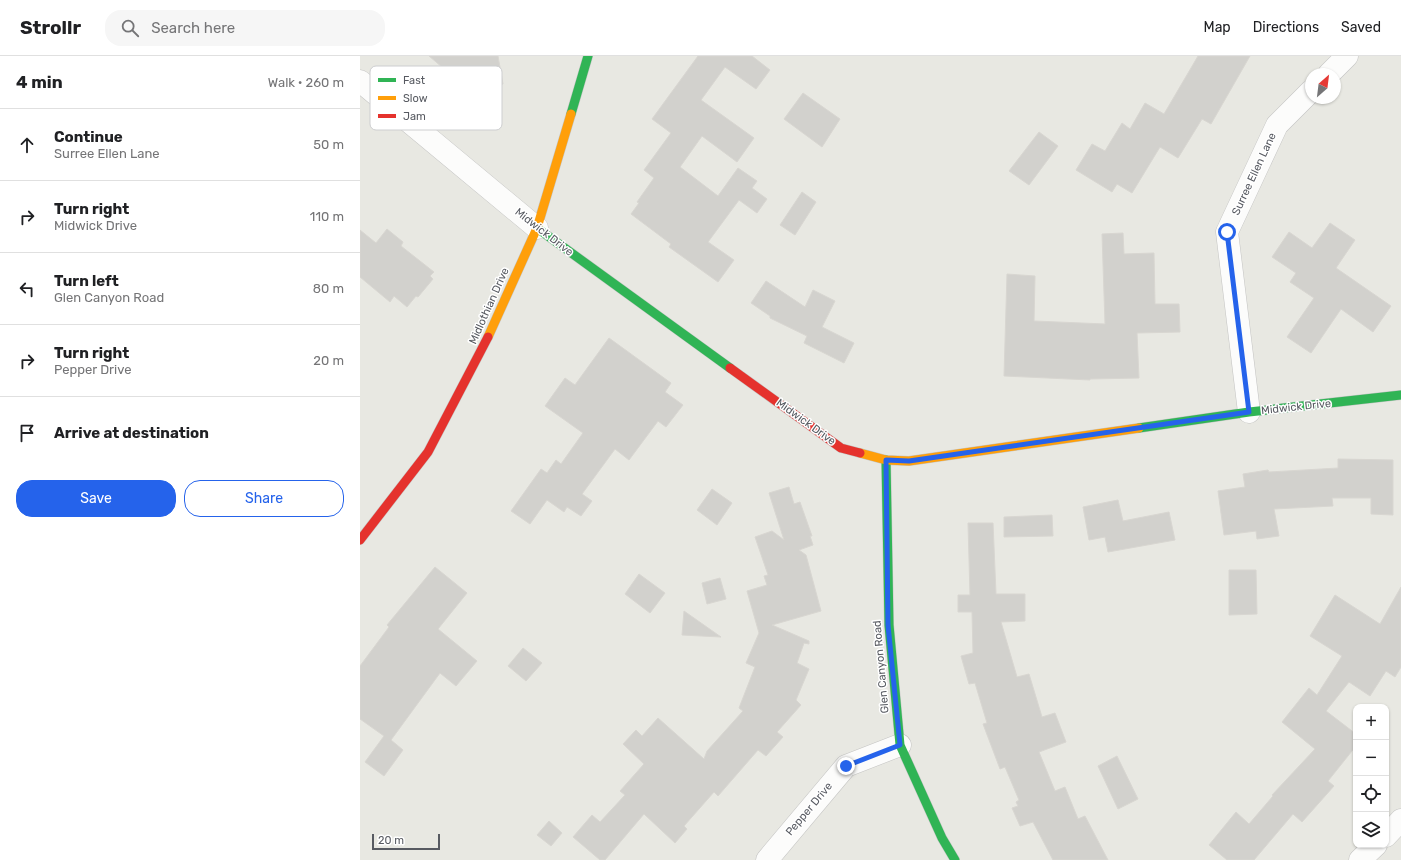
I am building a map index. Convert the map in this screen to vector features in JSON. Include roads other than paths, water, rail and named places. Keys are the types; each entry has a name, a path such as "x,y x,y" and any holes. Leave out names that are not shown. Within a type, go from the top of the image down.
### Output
{"street":[{"name":"Midlothian Drive","path":"360,540 428,452 482,351 537,228 588,56"},
{"path":"1335,68 1347,56"},
{"name":"Midwick Drive","path":"360,81 370,89"},
{"name":"Surree Ellen Lane","path":"1249,412 1227,232 1277,125 1305,97"},
{"name":"Midwick Drive","path":"419,130 537,228 841,448 886,460 909,461 1249,412 1401,395"},
{"name":"Glen Canyon Road","path":"886,460 888,625 900,745 942,838 955,860"},
{"name":"Pepper Drive","path":"767,860 846,766 900,745"},
{"path":"1389,833 1401,820"},
{"path":"1360,860 1373,848"}]}
